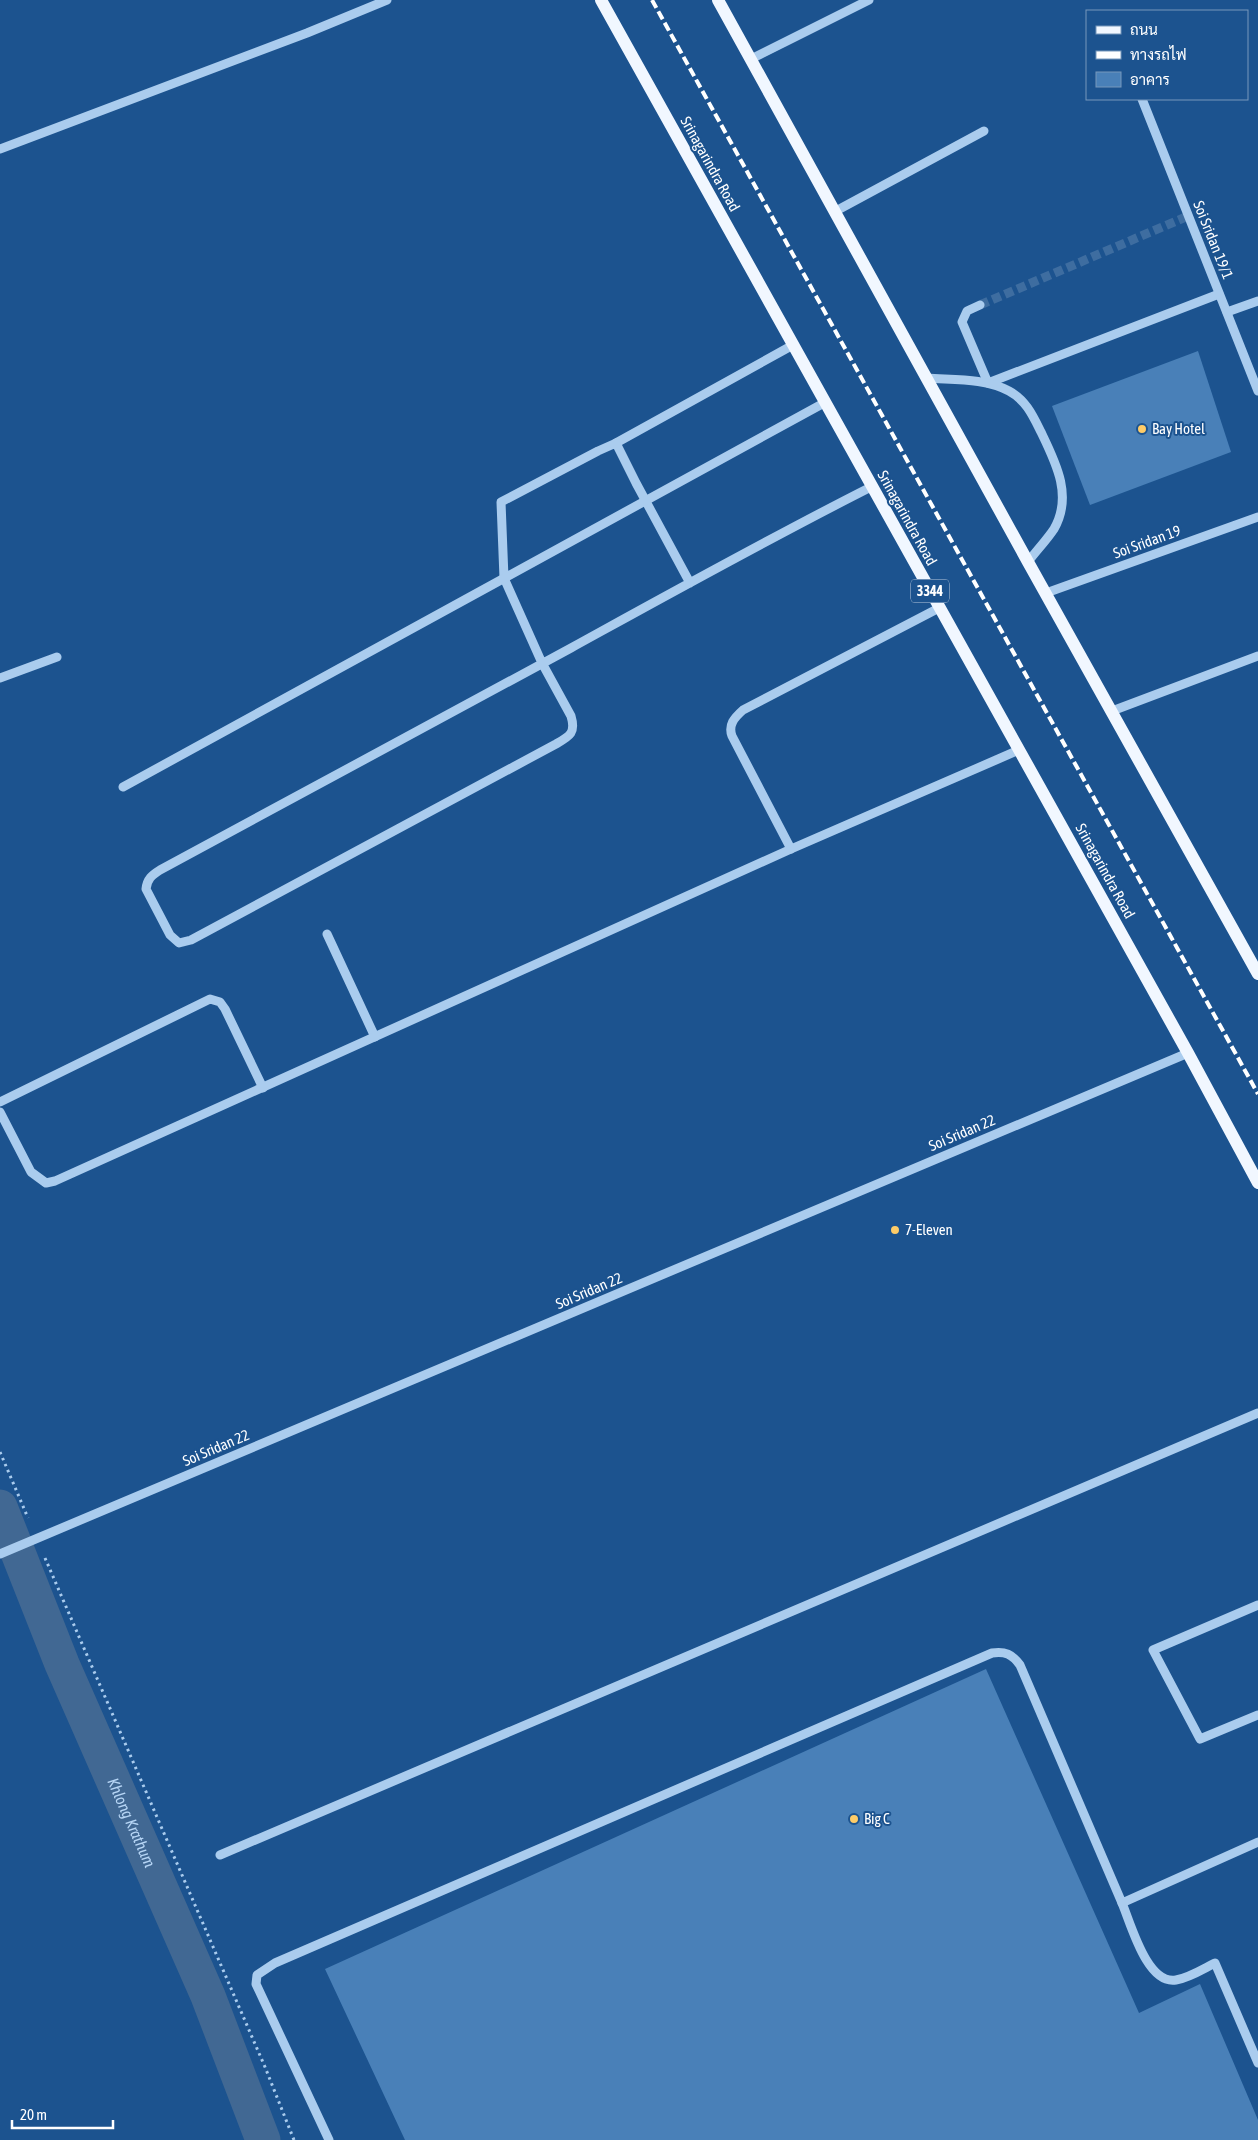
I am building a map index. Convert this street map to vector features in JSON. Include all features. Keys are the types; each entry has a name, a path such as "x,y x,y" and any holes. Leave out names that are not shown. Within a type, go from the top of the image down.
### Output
{"main road":[{"name":"Srinagarindra Road","path":"601,0 1188,1053 1258,1183"},
{"path":"718,0 1258,974"}],"street":[{"path":"0,149 307,33 387,0"},
{"path":"750,59 869,0"},
{"name":"Soi Sridan 19/1","path":"1142,100 1258,391"},
{"path":"834,212 984,131"},
{"path":"988,383 1219,294"},
{"path":"1227,312 1258,301"},
{"path":"980,305 967,311 962,322 988,383"},
{"path":"793,346 616,443 598,450 500,502 504,578 542,663 571,716 574,724 573,731 568,737 191,940 180,943 170,935 146,889 151,876 542,663 690,583 871,487"},
{"path":"927,378 988,383 1008,390 1025,402 1056,462 1063,486 1062,498 1054,528 1028,562"},
{"path":"123,787 824,403"},
{"path":"616,443 690,583"},
{"name":"Soi Sridan 19","path":"1046,593 1258,517"},
{"path":"791,849 732,736 730,727 735,717 743,710 939,608"},
{"path":"1112,711 1258,656"},
{"path":"0,678 58,657"},
{"path":"0,1112 31,1172 46,1183 55,1181 791,849 1019,750"},
{"path":"327,934 375,1037"},
{"path":"0,1102 210,999 220,1002 225,1009 263,1088"},
{"name":"Soi Sridan 22","path":"0,1554 1188,1053"},
{"path":"220,1855 1258,1413"},
{"path":"1258,1605 1153,1650 1200,1739 1258,1715"},
{"path":"329,2140 256,1984 257,1975 261,1971 275,1963 992,1653 1002,1651 1010,1654 1020,1666 1149,1966 1158,1976 1166,1980 1178,1980 1215,1963 1258,2063"},
{"path":"1122,1903 1258,1842"}],"path":[{"path":"0,1452 33,1540 266,2067 294,2140"}],"building":[{"name":"Bay Hotel","path":"1198,351 1231,452 1090,505 1052,406"},
{"name":"Big C","path":"986,1669 1139,2013 1200,1984 1258,2120 1258,2140 405,2140 325,1969"}],"waterway":[{"name":"Khlong Krathum","path":"0,1507 62,1664 208,1996 263,2140"}],"tunnel":[{"path":"980,305 1188,216"}],"railway":[{"path":"652,0 1258,1094"}],"place":[{"name":"Bay Hotel","path":"1142,429"},
{"name":"7-Eleven","path":"895,1230"},
{"name":"Big C","path":"854,1819"}]}
